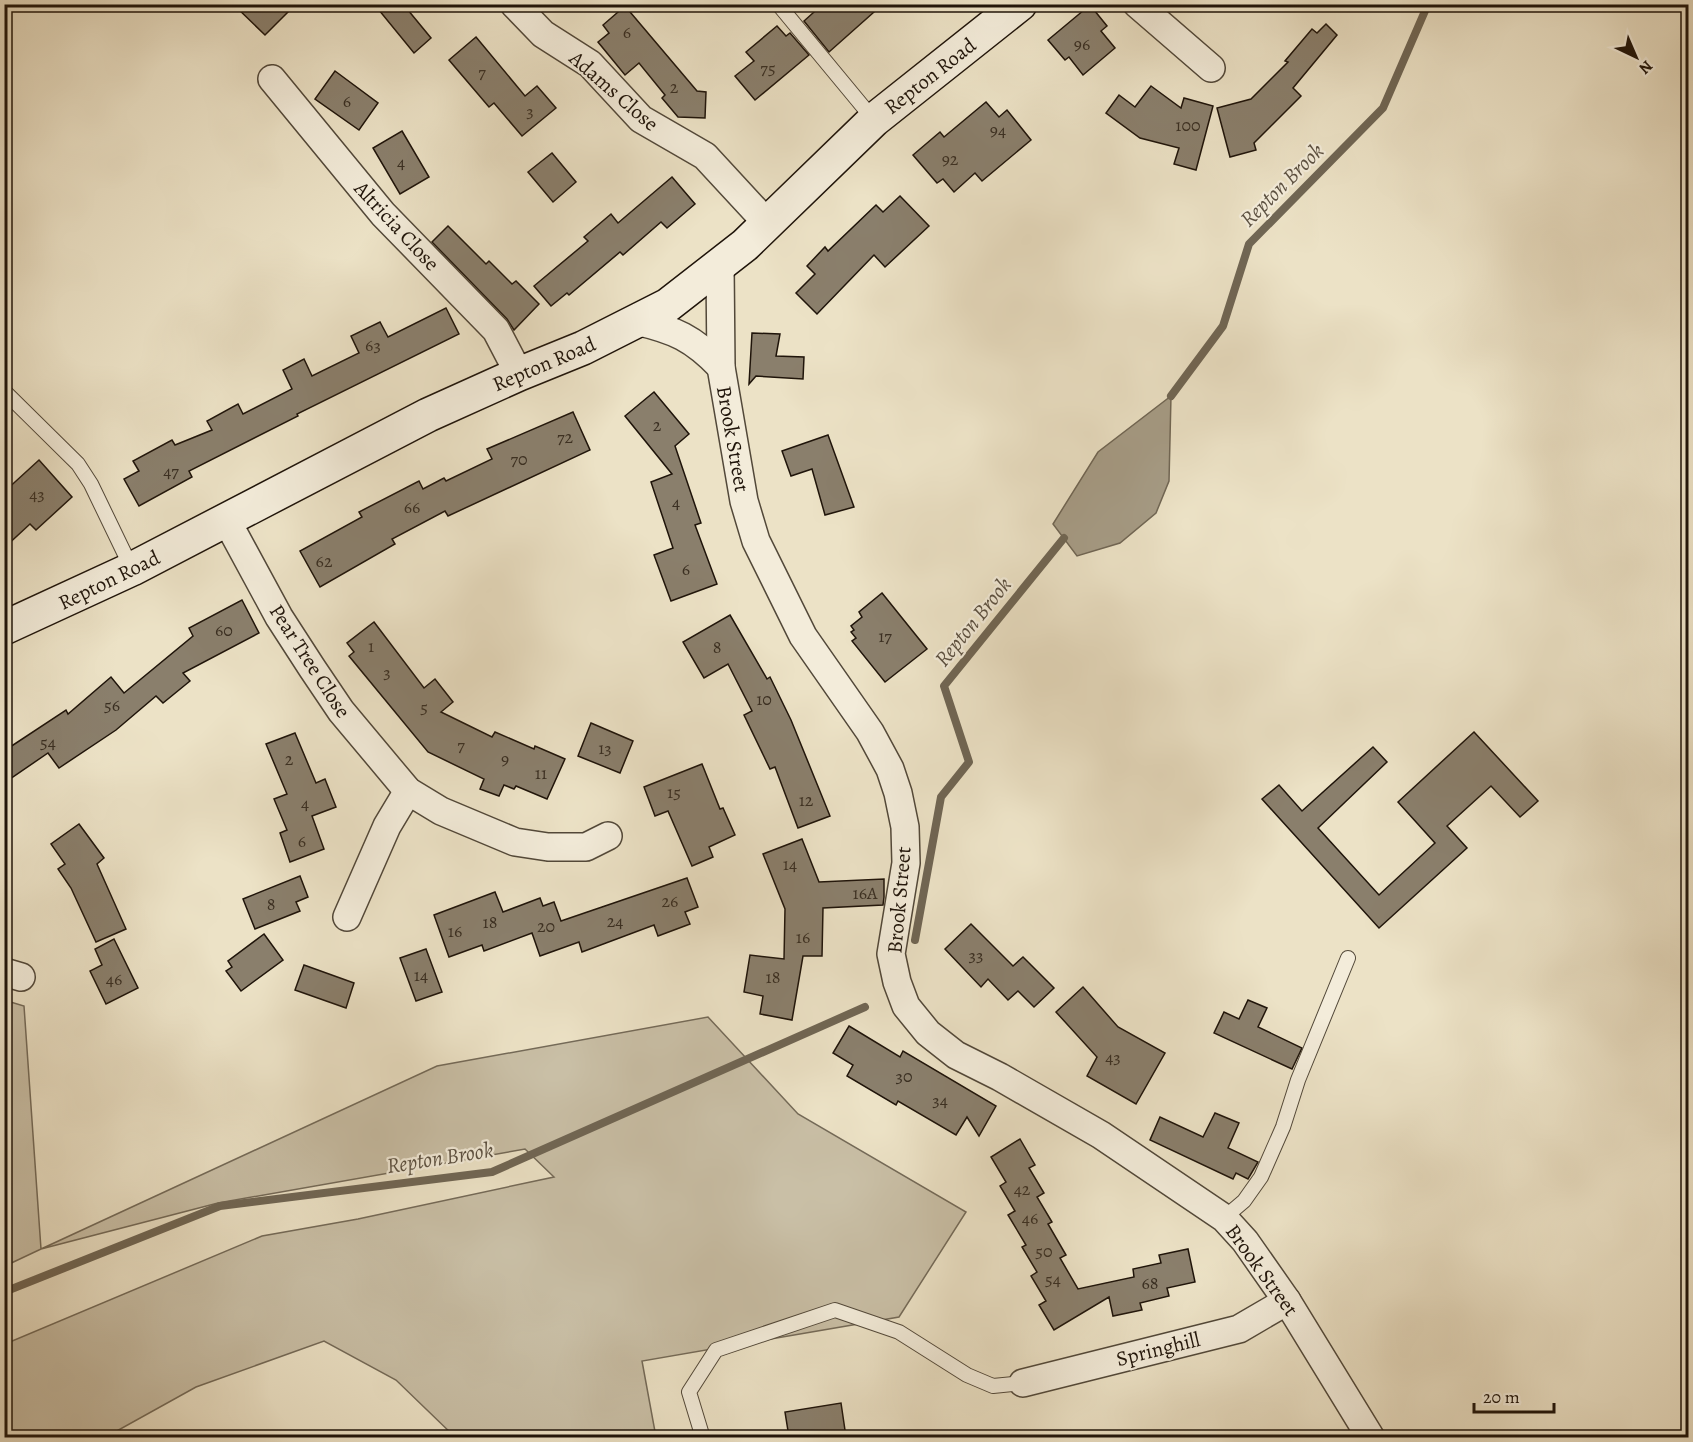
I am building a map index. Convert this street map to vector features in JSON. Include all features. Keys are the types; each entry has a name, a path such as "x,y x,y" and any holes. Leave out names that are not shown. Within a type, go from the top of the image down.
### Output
{"street":[{"name":"Adams Close","path":"514,4 543,34 590,64 641,119 705,156 767,223"},
{"name":"Repton Road","path":"4,628 132,569 428,415 583,348 668,305 720,266 874,120 1020,4"},
{"path":"1137,4 1211,68"},
{"name":"Altricia Close","path":"272,79 383,214 495,330 519,374"},
{"name":"Brook Street","path":"720,266 721,367 744,501 756,541 803,636 870,732 890,769 898,793 904,827 906,863 891,954 897,982 906,1006 928,1033 956,1055 1000,1077 1101,1135 1224,1218 1245,1241 1287,1301 1371,1437"},
{"name":"Brook Street","path":"636,321 662,327 698,343 721,367"},
{"name":"Pear Tree Close","path":"227,521 279,617 312,668 341,711 408,791 441,811 514,842 548,847 586,847 608,836"},
{"path":"347,917 387,826 408,791"},
{"name":"Springhill","path":"1023,1383 1239,1329 1287,1301"}],"lane":[{"path":"778,4 874,120"},
{"path":"4,391 78,464 91,484 132,569"},
{"path":"1224,1218 1244,1201 1261,1177 1283,1127 1298,1080 1348,958"},
{"path":"703,1437 689,1392 716,1350 835,1310 899,1332 967,1375 993,1386 1023,1383"}],"shaded area":[{"path":"1171,396 1169,481 1156,513 1120,543 1077,556 1053,524 1098,452"},
{"path":"4,1000 24,1006 41,1249 5,1266"},
{"path":"708,1017 798,1114 966,1212 899,1317 642,1361 656,1437 455,1437 396,1380 324,1341 196,1387 106,1437 5,1437 5,1344 262,1236 358,1219 554,1177 525,1149 218,1203 41,1249 437,1066"}],"building":[{"path":"233,4 296,4 265,35"},
{"path":"374,4 403,4 431,38 414,53"},
{"path":"823,4 883,4 829,52 804,21"},
{"path":"1090,5 1107,26 1101,31 1115,48 1083,75 1069,57 1065,60 1048,40"},
{"path":"625,6 697,91 706,92 705,118 678,117 662,98 665,95 639,63 625,75 598,42 609,33 603,25"},
{"path":"1326,24 1337,35 1293,88 1301,96 1254,143 1256,150 1230,157 1217,108 1251,99 1288,62 1285,61 1312,29 1317,33"},
{"path":"777,26 786,36 790,33 809,55 755,100 735,76 754,61 746,52"},
{"path":"476,37 525,96 537,86 556,108 522,136 494,103 489,107 449,60"},
{"path":"335,71 378,103 359,130 315,99"},
{"path":"1151,86 1181,108 1184,98 1213,106 1196,170 1174,164 1179,148 1140,138 1106,113 1119,95 1135,107"},
{"path":"986,102 999,117 1007,110 1031,140 982,181 975,173 954,192 943,179 937,183 913,155 940,132 944,137"},
{"path":"402,131 429,177 400,194 373,148"},
{"path":"552,153 576,182 553,202 528,172"},
{"path":"672,177 695,204 667,228 661,222 623,255 620,252 569,295 567,293 551,306 534,286 588,241 584,237 611,214 618,223"},
{"path":"900,196 929,226 885,267 874,255 817,314 796,293 815,274 807,266 825,247 828,251 876,205 883,212"},
{"path":"448,226 486,264 489,261 512,284 516,281 539,304 514,330 507,319 432,242"},
{"path":"446,308 459,334 297,414 298,416 189,471 192,477 139,506 124,479 139,471 133,461 172,440 175,445 212,430 207,421 238,404 243,414 292,389 283,370 304,359 312,376 359,353 351,336 380,322 388,337"},
{"path":"752,333 780,334 776,356 804,357 803,379 756,376 749,384"},
{"path":"654,392 689,434 675,446 701,523 695,525 717,584 671,601 654,555 673,548 651,482 672,474 625,416"},
{"path":"573,412 590,450 448,516 445,511 392,539 395,544 320,587 300,551 362,517 359,512 419,481 423,489 444,478 446,481 492,459 487,449"},
{"path":"828,435 854,507 825,515 812,469 791,476 782,451"},
{"path":"39,460 72,497 36,530 30,524 4,548 4,492"},
{"path":"882,593 927,649 885,682 852,641 856,638 851,632 854,630 851,626 862,617 859,612"},
{"path":"242,600 259,633 183,673 190,681 163,703 156,696 116,730 59,768 48,753 4,783 4,751 66,710 68,714 111,677 124,693 193,636 189,628"},
{"path":"730,615 767,679 770,677 791,720 830,816 798,828 775,767 770,769 744,715 752,711 728,664 704,678 683,642"},
{"path":"374,622 424,688 435,679 453,702 441,712 492,737 495,732 534,749 535,746 565,759 547,799 516,786 514,789 504,785 499,796 480,789 484,779 428,752 349,656 354,652 347,643"},
{"path":"591,723 633,741 620,773 578,756"},
{"path":"1474,732 1538,801 1520,817 1491,786 1447,826 1467,848 1379,928 1262,799 1279,785 1302,811 1373,747 1387,762 1318,828 1379,895 1435,843 1398,802"},
{"path":"295,733 316,783 325,779 336,807 312,816 324,849 290,862 280,833 287,830 274,799 287,794 266,744"},
{"path":"702,764 720,809 723,808 735,835 709,847 713,857 692,866 668,811 655,816 644,787"},
{"path":"79,824 104,858 97,864 126,929 96,942 71,888 58,869 65,864 51,844"},
{"path":"802,839 819,882 884,879 884,897 883,905 823,908 822,956 803,956 792,1020 760,1014 763,996 744,992 750,955 784,959 785,909 763,854"},
{"path":"300,876 308,897 296,902 300,911 255,929 243,899"},
{"path":"687,878 698,907 685,912 690,924 658,936 654,925 582,952 579,942 540,956 532,933 484,951 482,945 449,957 434,915 495,892 503,912 540,898 543,906 554,902 561,921"},
{"path":"971,924 1013,966 1023,957 1054,988 1034,1007 1018,991 1008,1000 988,979 981,987 945,949"},
{"path":"264,934 283,960 241,991 226,971 232,967 228,961"},
{"path":"114,939 138,988 106,1004 90,971 102,965 95,949"},
{"path":"426,949 442,992 416,1001 400,958"},
{"path":"304,965 354,983 346,1008 295,990"},
{"path":"1083,987 1118,1027 1165,1053 1136,1104 1087,1076 1097,1057 1056,1012"},
{"path":"1248,1000 1267,1008 1258,1027 1302,1048 1292,1069 1214,1033 1224,1012 1239,1019"},
{"path":"849,1026 900,1057 903,1051 996,1106 979,1136 967,1117 956,1135 898,1101 896,1105 847,1076 853,1065 833,1053"},
{"path":"1215,1113 1239,1123 1228,1148 1258,1162 1248,1179 1236,1173 1233,1179 1150,1140 1160,1117 1203,1137"},
{"path":"1020,1139 1035,1165 1029,1168 1044,1193 1037,1197 1052,1222 1048,1224 1066,1255 1060,1258 1078,1289 1134,1277 1133,1269 1161,1263 1159,1255 1188,1249 1195,1282 1167,1288 1169,1296 1140,1303 1142,1310 1113,1316 1109,1297 1054,1330 1039,1305 1046,1301 1031,1276 1037,1272 1022,1247 1026,1245 1008,1215 1015,1211 1000,1186 1006,1182 991,1157"},
{"path":"841,1403 846,1437 789,1437 785,1412"}],"waterway":[{"name":"Repton Brook","path":"1171,396 1223,326 1249,244 1383,108 1428,4"},
{"name":"Repton Brook","path":"915,940 941,797 969,762 944,686 1064,538"},
{"name":"Repton Brook","path":"4,1292 220,1206 492,1172 865,1007"}]}
